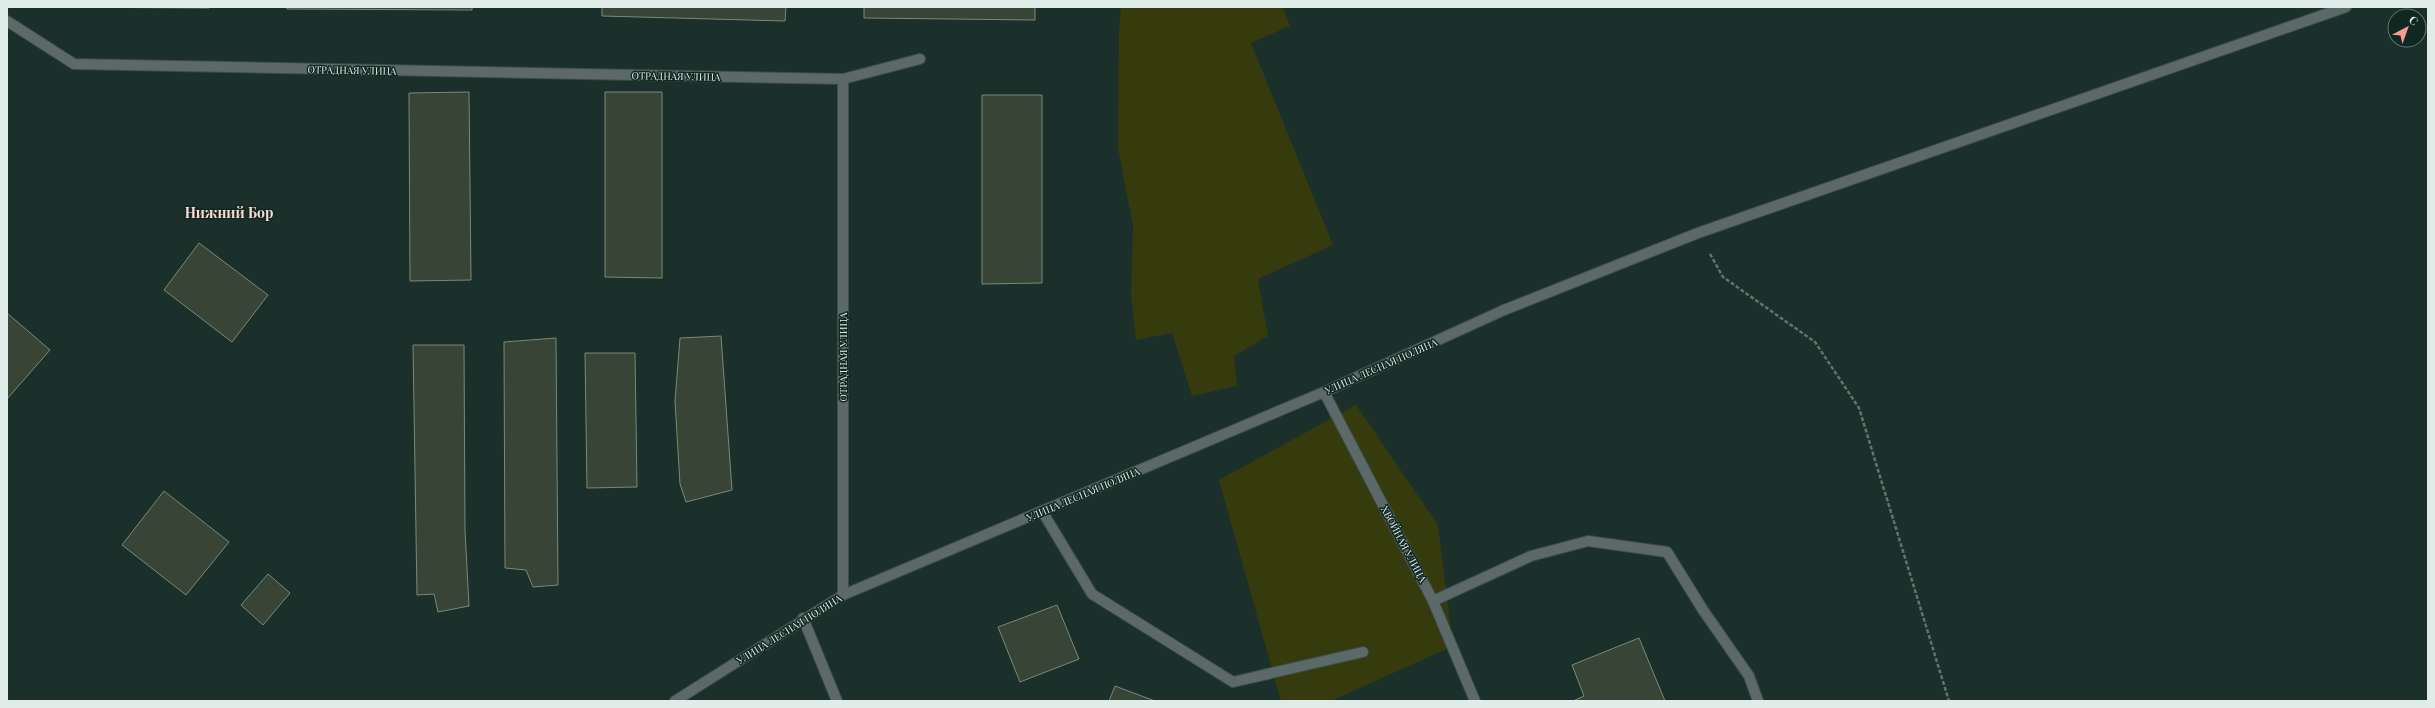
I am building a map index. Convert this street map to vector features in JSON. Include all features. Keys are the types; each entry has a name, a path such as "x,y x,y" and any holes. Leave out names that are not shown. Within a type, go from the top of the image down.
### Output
{"street":[{"name":"УЛИЦА ЛЕСНАЯ ПОЛЯНА","path":"675,701 803,618 843,595 1324,392 1504,310 1698,233 2346,7"},
{"name":"ОТРАДНАЯ УЛИЦА","path":"7,21 74,64 843,79 843,595"},
{"path":"843,79 920,59"},
{"name":"ХВОЙНАЯ УЛИЦА","path":"1324,392 1433,601 1474,701"},
{"path":"1042,511 1092,594 1233,682 1363,652"},
{"path":"1433,601 1531,556 1588,541 1667,552 1703,610 1749,676 1758,701"},
{"path":"803,618 837,701"}],"path":[{"path":"1698,233 1723,277 1815,342 1858,408 1949,701"}],"green space":[{"path":"1121,7 1283,7 1290,26 1251,43 1333,245 1258,279 1268,336 1234,356 1237,386 1192,396 1172,333 1136,340 1131,295 1133,226 1118,148 1119,32"},
{"path":"1356,405 1438,525 1453,646 1331,701 1281,701 1219,480"}],"building":[{"path":"43,7 209,7 209,8"},
{"path":"287,7 472,7 472,10 287,9"},
{"path":"602,7 786,7 785,21 602,16"},
{"path":"864,7 1035,7 1035,20 864,18"},
{"path":"469,92 471,280 410,281 409,93"},
{"path":"605,92 662,92 662,278 605,277"},
{"path":"982,95 1042,95 1042,283 982,284"},
{"path":"199,243 268,295 232,342 164,290"},
{"path":"7,313 50,350 7,399"},
{"path":"721,336 732,490 686,502 680,484 675,401 680,338"},
{"path":"556,338 558,585 533,587 526,570 505,568 504,342"},
{"path":"413,345 464,345 465,530 469,606 438,612 434,594 417,595"},
{"path":"585,353 635,353 637,487 587,488"},
{"path":"164,491 229,542 186,595 122,545"},
{"path":"268,574 290,593 263,625 241,605"},
{"path":"1057,605 1079,659 1020,682 998,627"},
{"path":"1639,638 1665,701 1573,701 1584,696 1572,665"},
{"path":"1115,686 1155,701 1109,701"}],"district":[{"name":"Нижний Бор","path":"229,212"}]}
